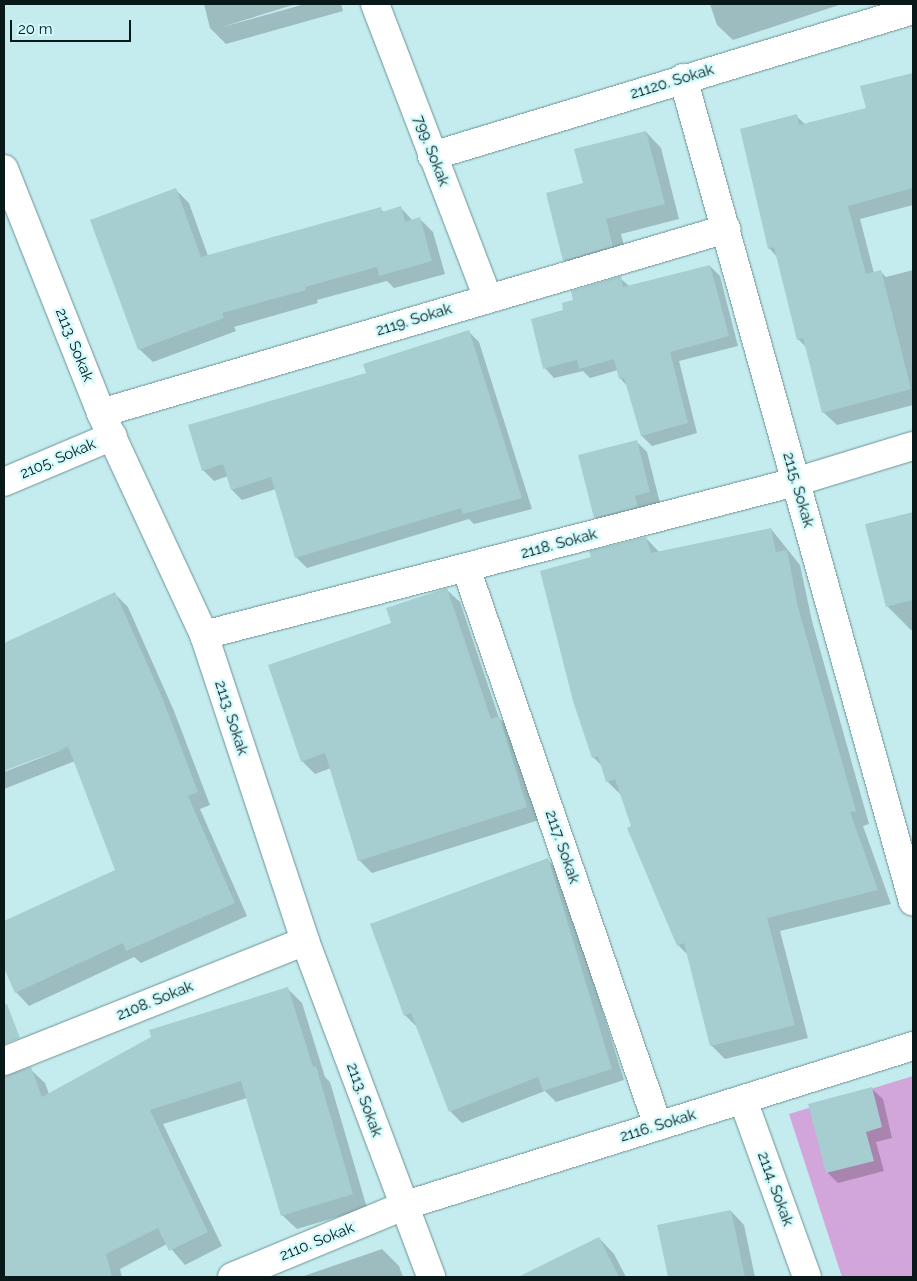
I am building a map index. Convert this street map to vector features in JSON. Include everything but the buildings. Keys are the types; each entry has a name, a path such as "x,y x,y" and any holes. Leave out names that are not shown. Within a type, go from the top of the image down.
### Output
{"street":[{"name":"799. Sokak","path":"375,4 488,298"},
{"name":"21120. Sokak","path":"432,156 683,78 913,10"},
{"name":"2115. Sokak","path":"683,78 913,902"},
{"name":"2113. Sokak","path":"4,169 107,425 204,636 305,941 431,1277"},
{"name":"2119. Sokak","path":"107,425 488,298 726,229"},
{"name":"2105. Sokak","path":"4,482 107,425"},
{"name":"2118. Sokak","path":"204,636 796,482 913,446"},
{"name":"2117. Sokak","path":"466,568 658,1126"},
{"name":"2108. Sokak","path":"4,1061 305,941"},
{"name":"2116. Sokak","path":"403,1206 913,1046"},
{"name":"2114. Sokak","path":"743,1100 807,1277"},
{"name":"2110. Sokak","path":"232,1277 403,1206"}],"shaded area":[{"path":"913,1076 913,1277 842,1277 789,1114"}]}
